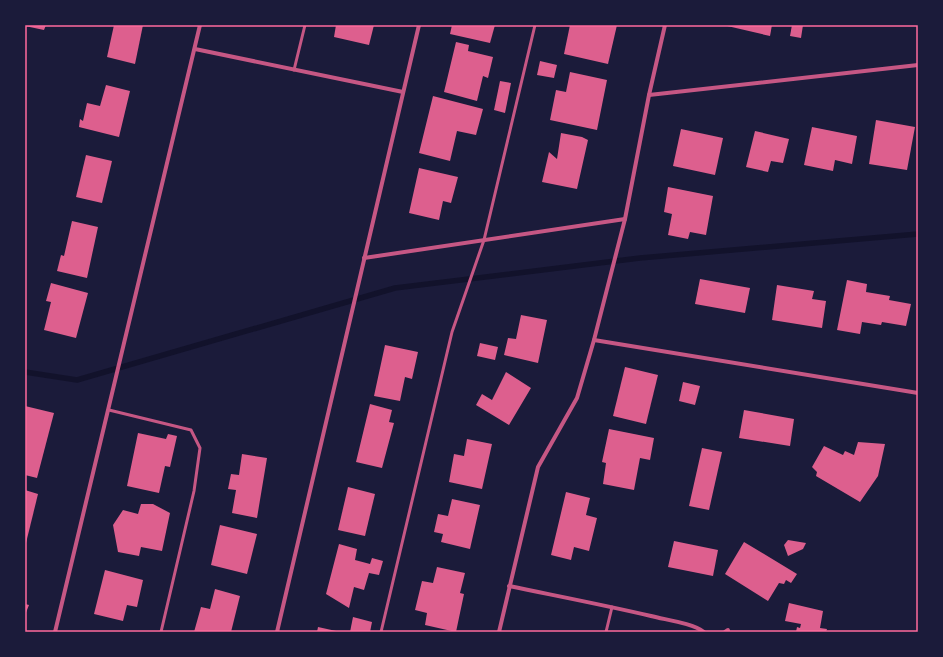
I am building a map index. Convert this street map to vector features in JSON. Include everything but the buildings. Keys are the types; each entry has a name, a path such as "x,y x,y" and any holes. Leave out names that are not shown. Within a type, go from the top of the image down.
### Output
{"street":[{"path":"55,632 200,25"},
{"path":"277,632 418,25"},
{"path":"498,632 538,467 577,398 594,340 625,219 649,94 665,25"},
{"path":"195,49 403,92"},
{"path":"649,94 918,65"},
{"path":"364,258 625,219"},
{"path":"594,340 918,393"},
{"path":"510,586 612,607 699,628 704,632"}],"lane":[{"path":"294,70 305,25"},
{"path":"381,632 452,332 484,240 535,25"},
{"path":"109,410 191,430 200,448 194,491 161,632"},
{"path":"606,632 612,607"}],"waterway":[{"path":"25,372 77,380 395,288 640,258 918,234"}]}
